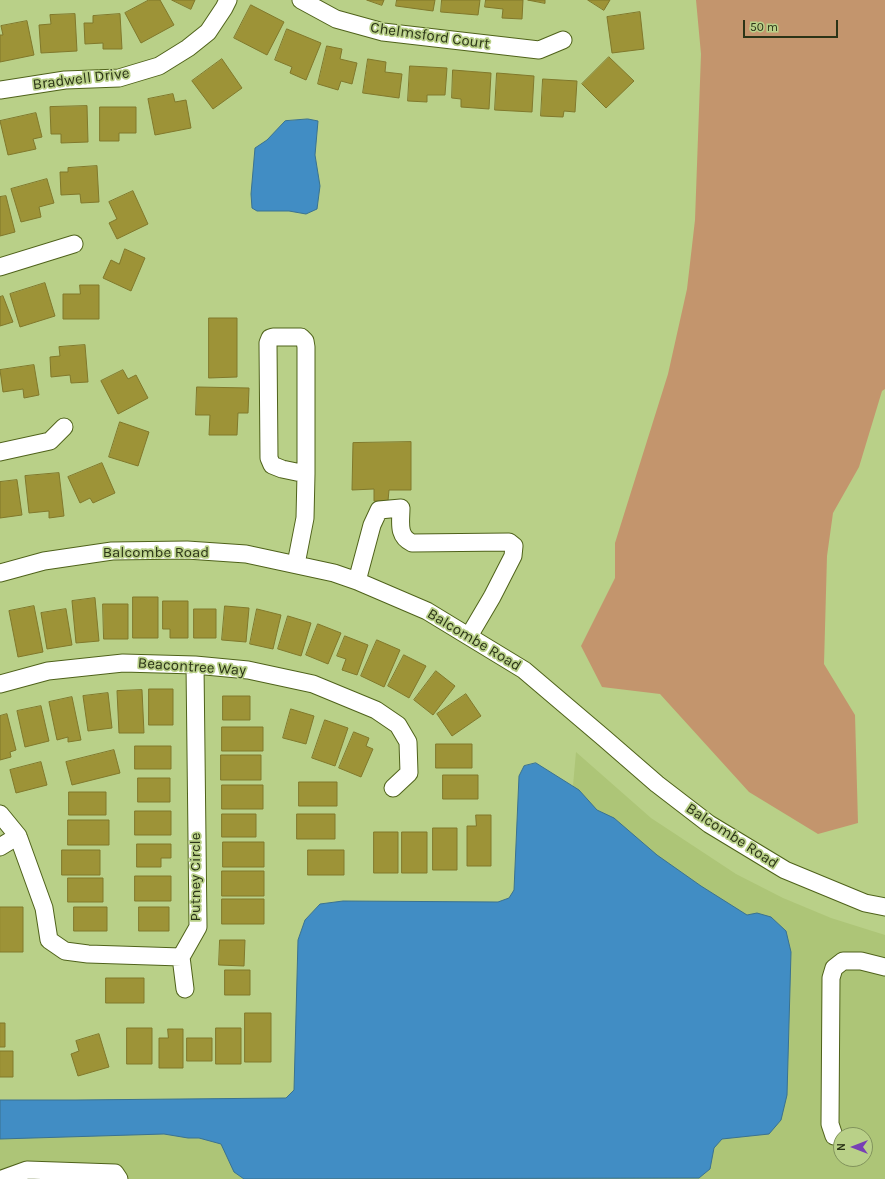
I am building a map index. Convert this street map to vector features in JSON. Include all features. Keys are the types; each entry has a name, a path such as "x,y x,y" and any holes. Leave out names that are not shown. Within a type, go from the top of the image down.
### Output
{"street":[{"name":"Bradwell Drive","path":"0,90 65,80 119,78 159,66 188,48 208,32 228,0"},
{"name":"Chelmsford Court","path":"301,0 336,19 383,32 539,50 563,40"},
{"path":"0,267 74,244"},
{"path":"296,564 305,518 306,474 306,347 301,337 272,337 268,343 269,458 272,465 277,468 306,474"},
{"path":"0,452 50,441 64,427"},
{"path":"357,581 372,525 379,510 401,508 401,532 405,540 412,543 509,542 514,546 513,556 492,597 469,636"},
{"name":"Balcombe Road","path":"0,573 44,560 112,551 187,550 246,554 334,573 357,581 426,611 524,670 657,784 709,824 785,870 864,903 885,908"},
{"name":"Beacontree Way","path":"0,684 48,671 123,663 195,664 248,670 313,684 376,710 398,725 408,742 409,773 393,788"},
{"name":"Putney Circle","path":"181,957 198,927 195,664"},
{"path":"0,814 18,836 44,908 49,940 65,951 88,954 181,957 186,989"},
{"path":"0,847 18,836"},
{"path":"833,1133 830,1124 831,978 834,968 843,961 860,961 885,967"},
{"path":"2,1179 27,1170 115,1173 119,1179"}],"shaded area":[{"path":"696,0 885,0 885,389 882,391 859,467 833,513 827,556 824,664 855,715 858,823 818,834 749,792 660,694 602,687 581,646 615,578 615,543 668,374 687,289 695,220 701,54"},
{"path":"576,752 651,818 736,874 783,898 831,918 885,935 885,1179 0,1179 0,1123 543,1121"}],"water":[{"path":"308,119 318,121 315,155 320,186 317,209 306,214 289,211 257,211 252,208 251,194 255,148 267,140 285,121"},
{"path":"536,763 579,790 597,810 614,818 657,855 701,886 747,915 757,913 771,917 786,931 791,952 787,1095 781,1120 769,1134 722,1139 714,1148 710,1169 699,1178 244,1179 234,1172 221,1144 199,1138 188,1138 164,1134 0,1139 0,1100 286,1098 294,1090 298,940 305,920 320,904 343,901 498,902 509,898 514,890 519,776 524,766"}],"building":[{"path":"149,0 160,0 174,25 141,43 125,13"},
{"path":"172,0 195,0 191,9"},
{"path":"367,0 384,0 382,5"},
{"path":"397,0 435,0 433,11 396,6"},
{"path":"442,0 480,0 478,15 441,12"},
{"path":"486,0 523,0 522,19 502,18 503,9 485,7"},
{"path":"528,0 545,0 545,3"},
{"path":"588,0 610,0 604,10"},
{"path":"251,5 284,22 267,55 234,38"},
{"path":"640,12 644,49 612,53 607,17"},
{"path":"75,14 77,51 41,53 39,25 51,24 50,15"},
{"path":"120,14 122,49 103,49 103,43 85,44 84,23 93,23 93,16"},
{"path":"27,21 34,55 0,62 0,35 3,35 1,26"},
{"path":"287,29 321,43 306,80 290,73 292,67 275,60"},
{"path":"327,46 342,49 340,59 357,63 352,84 341,81 338,90 318,84"},
{"path":"609,57 634,81 606,108 582,84"},
{"path":"222,59 242,88 213,109 192,81"},
{"path":"368,59 386,62 385,72 402,74 399,98 363,93"},
{"path":"410,66 447,68 445,95 427,95 427,102 408,101"},
{"path":"453,70 491,73 489,109 461,107 461,99 452,98"},
{"path":"497,73 534,76 532,112 495,110"},
{"path":"543,79 577,81 575,112 564,111 563,117 541,116"},
{"path":"173,94 175,102 186,100 191,128 155,135 148,99"},
{"path":"87,106 88,142 61,143 61,134 51,134 50,107"},
{"path":"100,107 136,107 136,133 119,133 119,141 100,141"},
{"path":"36,113 42,137 33,139 36,149 8,155 0,121"},
{"path":"97,166 99,202 81,203 80,194 61,195 60,172 68,172 68,168"},
{"path":"47,179 54,203 39,207 41,217 21,222 11,189"},
{"path":"133,191 148,224 117,239 109,223 117,219 109,202"},
{"path":"6,196 15,232 0,236 0,197"},
{"path":"125,249 145,258 131,291 103,278 111,260 119,264"},
{"path":"45,283 55,316 20,327 10,294"},
{"path":"80,285 99,285 99,319 63,319 63,294 80,294"},
{"path":"3,296 13,322 0,326 0,297"},
{"path":"209,318 237,318 237,377 209,378"},
{"path":"85,345 88,382 71,383 70,375 51,377 50,357 60,356 59,347"},
{"path":"34,365 39,395 24,398 23,389 3,392 0,370"},
{"path":"123,370 128,379 136,375 148,398 118,414 101,381"},
{"path":"197,387 249,388 248,413 238,413 237,435 209,435 210,415 196,415"},
{"path":"120,422 149,432 138,466 109,457"},
{"path":"411,442 411,490 389,490 388,501 374,501 374,489 352,490 353,443"},
{"path":"102,463 115,493 93,503 90,498 80,503 68,477"},
{"path":"59,473 64,516 49,518 49,511 29,513 25,476"},
{"path":"17,480 22,515 0,518 0,482"},
{"path":"133,597 158,597 158,638 133,638"},
{"path":"95,598 99,641 76,643 72,601"},
{"path":"163,601 188,601 188,638 170,638 170,629 163,629"},
{"path":"103,604 128,604 128,639 104,639"},
{"path":"34,606 43,652 18,657 9,611"},
{"path":"225,606 249,608 246,642 222,640"},
{"path":"66,609 72,645 47,649 41,613"},
{"path":"194,609 216,609 216,638 194,638"},
{"path":"257,609 281,615 273,649 250,644"},
{"path":"288,616 311,623 301,656 278,649"},
{"path":"318,624 341,633 328,664 306,655"},
{"path":"345,636 368,645 357,675 342,670 346,659 337,656"},
{"path":"377,640 400,650 384,687 361,676"},
{"path":"404,655 426,666 409,698 388,686"},
{"path":"436,671 455,686 433,715 414,700"},
{"path":"149,689 173,689 173,725 149,725"},
{"path":"142,690 144,733 119,733 117,691"},
{"path":"108,693 112,728 88,731 83,696"},
{"path":"466,694 481,716 452,736 437,714"},
{"path":"223,696 250,696 250,720 223,720"},
{"path":"72,697 81,740 68,742 68,737 57,740 49,702"},
{"path":"41,706 49,741 25,747 17,711"},
{"path":"291,709 314,716 306,744 283,738"},
{"path":"7,714 16,750 10,752 11,757 0,760 0,716"},
{"path":"325,720 348,728 335,766 312,758"},
{"path":"222,727 263,727 263,751 222,751"},
{"path":"354,732 369,738 366,746 373,749 361,777 339,768"},
{"path":"436,744 472,744 472,768 436,768"},
{"path":"135,746 171,746 171,769 135,769"},
{"path":"114,750 120,773 72,785 66,762"},
{"path":"221,755 261,755 261,780 221,780"},
{"path":"41,762 47,785 16,793 10,770"},
{"path":"443,775 478,775 478,799 443,799"},
{"path":"138,778 170,778 170,802 138,802"},
{"path":"299,782 337,782 337,806 299,806"},
{"path":"222,785 263,785 263,809 222,809"},
{"path":"69,792 106,792 106,815 69,815"},
{"path":"135,811 171,811 171,835 135,835"},
{"path":"222,814 256,814 256,837 222,837"},
{"path":"297,814 335,814 335,839 297,839"},
{"path":"476,815 491,815 491,866 467,866 467,826 476,826"},
{"path":"68,820 109,820 109,845 68,845"},
{"path":"433,828 457,828 457,870 433,870"},
{"path":"374,832 398,832 398,873 374,873"},
{"path":"402,832 427,832 427,873 402,873"},
{"path":"223,842 264,842 264,867 223,867"},
{"path":"137,844 171,844 171,858 161,858 161,867 137,867"},
{"path":"62,850 100,850 100,875 62,875"},
{"path":"308,850 344,850 344,875 308,875"},
{"path":"222,871 264,871 264,896 222,896"},
{"path":"135,876 171,876 171,901 135,901"},
{"path":"68,878 103,878 103,902 68,902"},
{"path":"222,899 264,899 264,924 222,924"},
{"path":"0,907 23,907 23,952 0,952"},
{"path":"74,907 107,907 107,931 74,931"},
{"path":"139,907 169,907 169,931 139,931"},
{"path":"220,940 245,940 244,966 219,965"},
{"path":"225,970 250,970 250,995 225,995"},
{"path":"106,978 144,978 144,1003 106,1003"},
{"path":"245,1013 271,1013 271,1062 245,1062"},
{"path":"0,1023 5,1023 5,1047 0,1047"},
{"path":"127,1028 152,1028 152,1064 127,1064"},
{"path":"216,1028 241,1028 241,1064 216,1064"},
{"path":"168,1029 183,1029 183,1068 159,1068 159,1038 168,1038"},
{"path":"99,1034 109,1067 78,1076 71,1054 79,1051 76,1041"},
{"path":"187,1038 212,1038 212,1061 187,1061"},
{"path":"0,1051 13,1051 13,1077 0,1077"}]}
